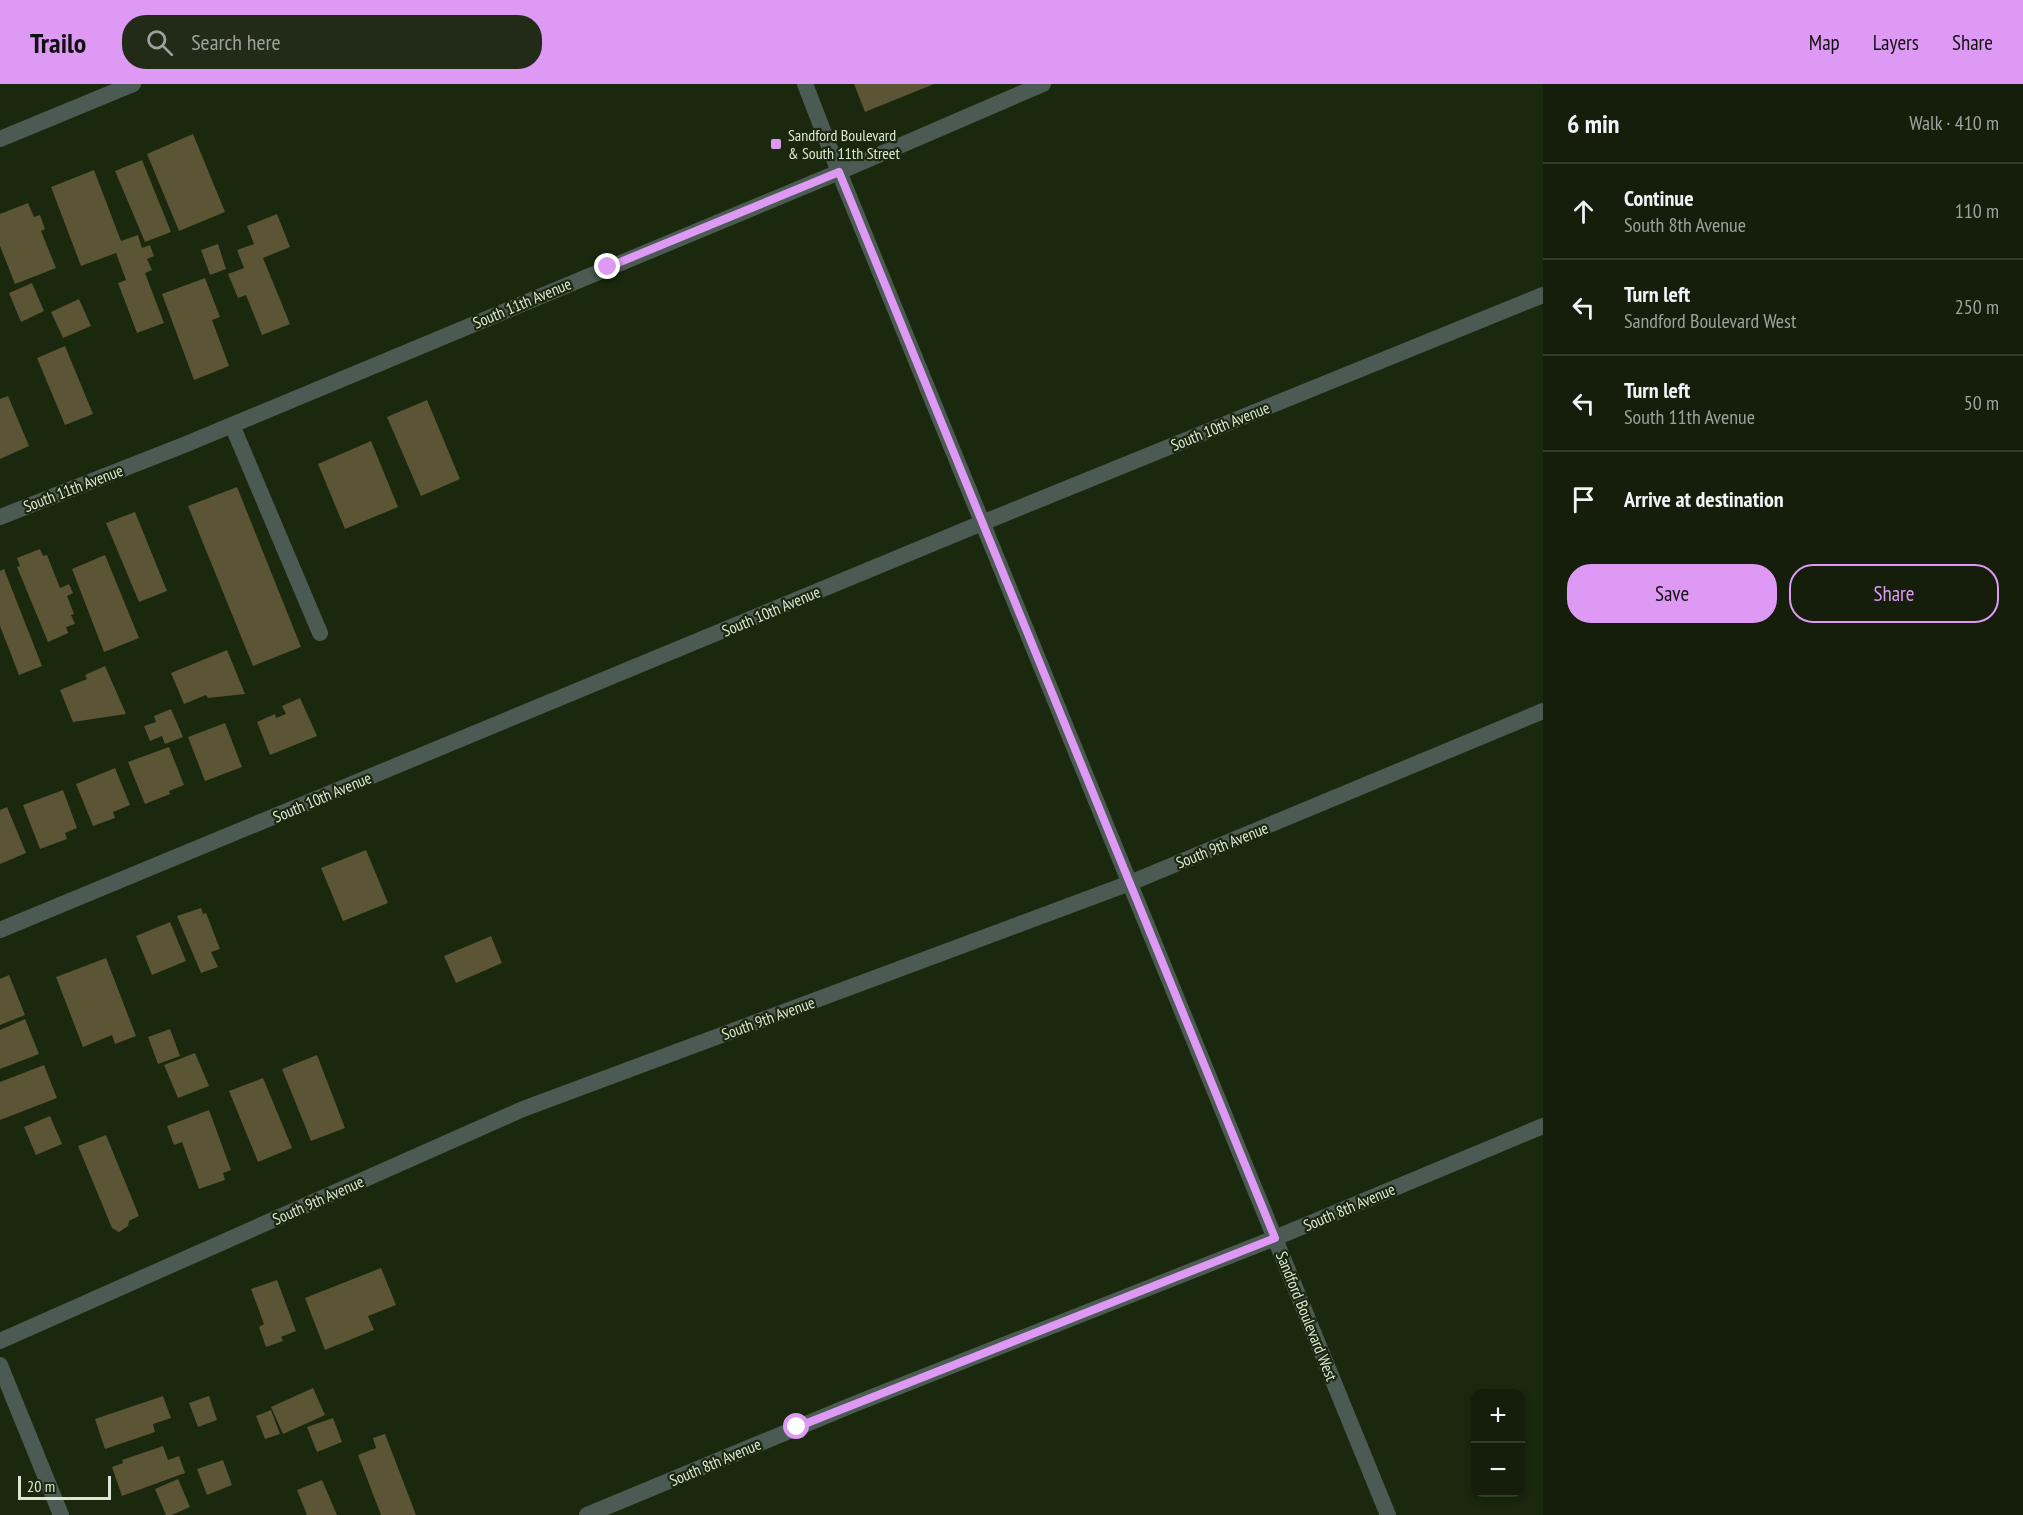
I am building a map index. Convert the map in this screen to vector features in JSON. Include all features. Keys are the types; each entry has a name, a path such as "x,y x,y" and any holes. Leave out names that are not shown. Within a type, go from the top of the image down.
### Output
{"street":[{"path":"0,139 133,84"},
{"name":"Sandford Boulevard West","path":"806,84 839,172 1388,1515"},
{"name":"South 11th Avenue","path":"0,517 232,425 839,172 1043,84"},
{"name":"South 10th Avenue","path":"0,930 982,523 1543,295"},
{"path":"232,425 320,633"},
{"name":"South 9th Avenue","path":"0,1341 523,1109 1130,883 1543,711"},
{"name":"South 8th Avenue","path":"587,1515 852,1405 1275,1238 1543,1126"},
{"path":"0,1365 61,1515"}],"building":[{"path":"854,84 934,84 865,112"},
{"path":"193,134 225,212 179,231 147,154"},
{"path":"142,160 171,232 145,242 115,171"},
{"path":"94,170 121,241 138,235 142,248 150,245 154,256 147,259 152,270 145,273 164,323 137,333 118,283 126,280 116,253 81,266 51,187"},
{"path":"28,203 34,217 40,215 45,229 41,231 56,268 15,284 0,246 0,214"},
{"path":"277,214 290,247 263,258 290,324 262,335 246,295 238,298 228,274 244,268 237,250 254,244 247,226"},
{"path":"218,244 226,269 210,275 201,250"},
{"path":"205,278 220,317 212,320 229,366 194,380 162,294"},
{"path":"32,283 44,311 21,322 9,293"},
{"path":"79,299 91,326 63,338 51,312"},
{"path":"65,346 93,414 65,425 37,358"},
{"path":"8,396 29,446 0,459 0,399"},
{"path":"427,400 460,479 421,496 387,417"},
{"path":"371,441 398,507 345,529 318,464"},
{"path":"237,487 301,647 253,666 188,506"},
{"path":"135,512 167,591 139,602 106,523"},
{"path":"40,549 43,556 47,555 60,588 69,584 73,593 67,596 75,624 66,627 68,633 48,642 17,567 20,566 17,558"},
{"path":"105,555 139,638 104,652 72,569"},
{"path":"4,569 42,666 19,675 0,626 0,571"},
{"path":"227,650 245,694 208,698 206,695 184,704 171,673"},
{"path":"105,666 126,714 73,722 60,690 87,679 85,675"},
{"path":"300,698 317,736 270,755 257,722 275,714 276,718 286,714 282,706"},
{"path":"171,709 183,737 165,744 162,736 150,741 144,726 156,722 154,716"},
{"path":"225,723 242,767 205,781 188,737"},
{"path":"169,747 184,785 169,791 170,794 145,804 128,762"},
{"path":"115,768 130,805 113,812 115,818 93,826 76,784"},
{"path":"63,790 77,828 65,833 67,839 40,849 23,805"},
{"path":"7,807 26,853 0,864 0,810"},
{"path":"366,850 388,903 343,921 321,868"},
{"path":"201,908 203,914 206,913 220,949 211,952 218,967 201,973 177,916"},
{"path":"170,922 186,961 152,975 136,936"},
{"path":"491,936 502,963 456,983 444,956"},
{"path":"106,958 136,1036 115,1044 112,1035 83,1047 56,977"},
{"path":"9,975 25,1015 0,1025 0,979"},
{"path":"25,1019 39,1054 0,1069 0,1030"},
{"path":"170,1029 180,1056 158,1064 148,1037"},
{"path":"195,1053 209,1086 178,1098 164,1065"},
{"path":"317,1055 345,1128 311,1141 282,1069"},
{"path":"44,1065 57,1098 0,1120 0,1082"},
{"path":"263,1078 292,1148 258,1162 229,1091"},
{"path":"209,1110 231,1170 223,1173 225,1180 199,1189 182,1142 174,1145 167,1126"},
{"path":"50,1116 62,1144 36,1155 24,1127"},
{"path":"106,1135 139,1216 129,1221 128,1226 119,1232 112,1228 78,1146"},
{"path":"381,1268 396,1305 368,1316 374,1330 325,1350 305,1298"},
{"path":"277,1280 296,1331 281,1337 283,1341 266,1347 259,1327 264,1324 251,1289"},
{"path":"313,1388 325,1415 283,1434 271,1407"},
{"path":"163,1396 171,1418 153,1424 155,1432 105,1449 95,1419"},
{"path":"209,1396 217,1420 198,1427 189,1403"},
{"path":"271,1410 280,1434 265,1439 256,1416"},
{"path":"333,1418 342,1442 317,1452 307,1427"},
{"path":"385,1434 416,1515 381,1515 358,1455 376,1448 373,1438"},
{"path":"163,1446 168,1460 179,1456 185,1473 122,1496 112,1467 123,1463 122,1460"},
{"path":"223,1460 232,1485 207,1495 197,1469"},
{"path":"178,1479 190,1507 172,1515 166,1515 155,1489"},
{"path":"322,1480 337,1515 307,1515 297,1490"}],"place":[{"name":"Sandford Boulevard & South 11th Street","path":"776,144"}],"route":[{"path":"608,267 839,172 1275,1238 797,1427"}]}
